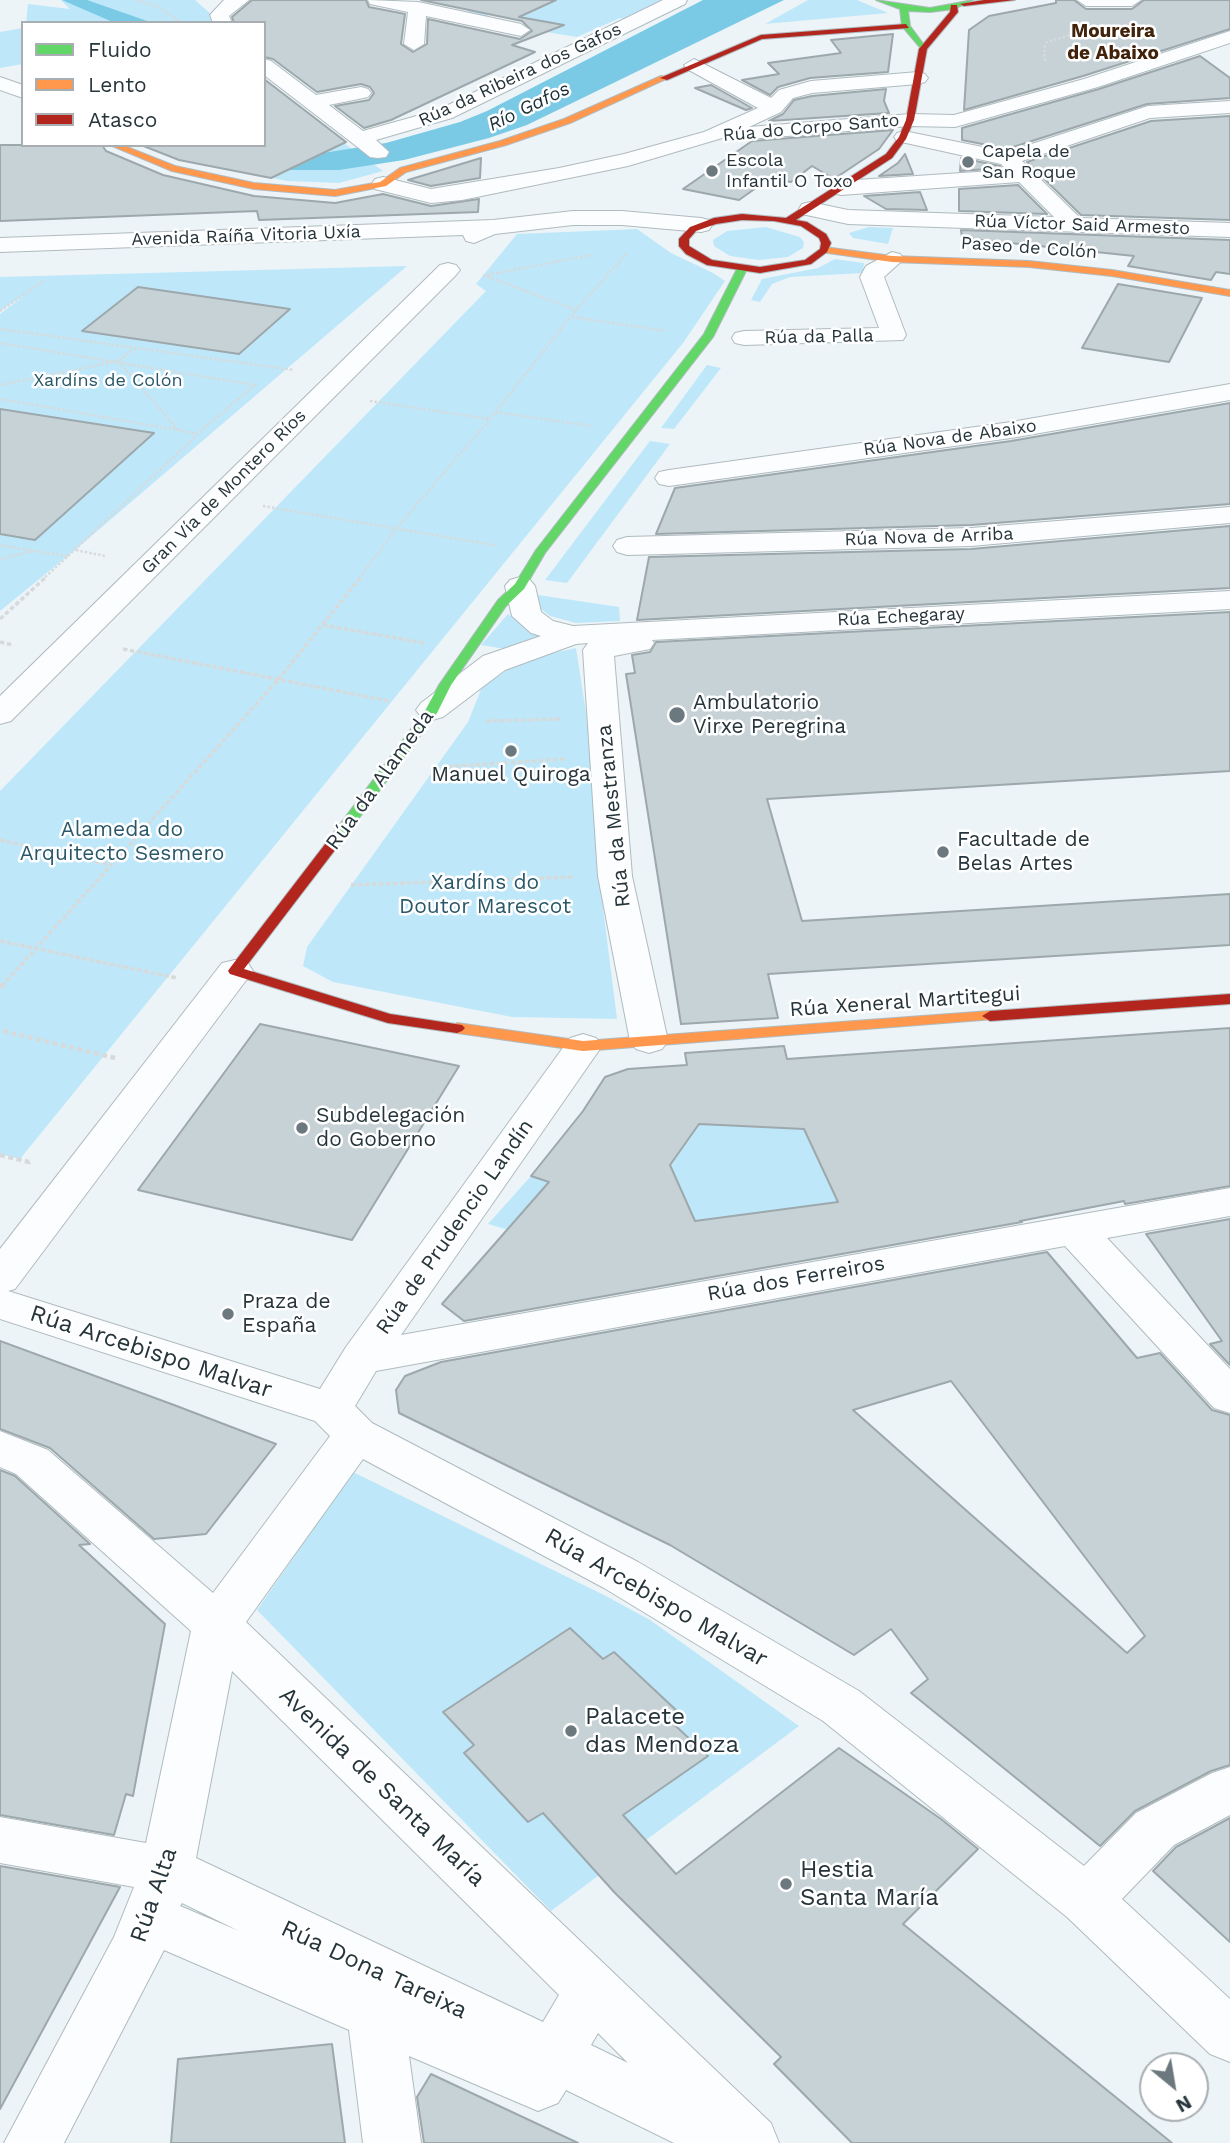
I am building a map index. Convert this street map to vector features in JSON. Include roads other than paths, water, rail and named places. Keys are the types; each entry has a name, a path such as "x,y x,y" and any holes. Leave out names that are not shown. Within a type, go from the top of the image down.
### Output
{"main road":[{"path":"880,0 904,8 930,10 1011,0"},
{"path":"789,220 810,209 888,156 907,128 923,50 962,4"},
{"path":"904,8 906,26 923,50"},
{"path":"119,147 172,169 226,181 290,191 335,193 383,184 398,167 503,143 567,121 761,37 906,26"},
{"path":"742,217 789,220 815,230 826,243 818,256 794,266 742,269 698,258 684,246 693,232 742,217"},
{"name":"Paseo de Colón","path":"824,250 892,260 1029,264 1112,273 1230,293"},
{"name":"Rúa da Alameda","path":"235,971 432,710 445,685 502,603 520,586 540,552 709,335 742,269"},
{"name":"Rúa Xeneral Martitegui","path":"235,971 388,1018 583,1046 1230,999"}],"street":[{"path":"222,21 219,15 233,2 240,0"},
{"path":"377,0 521,30"},
{"name":"Rúa da Ribeira dos Gafos","path":"361,140 445,114 678,0"},
{"path":"1086,0 1132,0"},
{"path":"414,44 418,8"},
{"path":"907,128 954,121 1091,83 1230,37"},
{"path":"694,65 774,108"},
{"path":"266,67 398,167"},
{"path":"383,184 431,196 517,183 612,164 711,136 774,108 786,94 811,87 918,78"},
{"path":"0,83 21,91"},
{"path":"1091,83 1148,112"},
{"path":"312,102 360,93"},
{"path":"1008,159 1148,112 1230,107"},
{"path":"907,128 1008,159 1074,225"},
{"name":"Rúa do Corpo Santo","path":"711,136 907,128"},
{"path":"841,188 1024,175"},
{"name":"Rúa Víctor Said Armesto","path":"810,209 848,217 1230,230"},
{"name":"Avenida Raíña Vitoria Uxía","path":"0,245 493,227 599,217 693,232"},
{"path":"493,227 474,236 637,239 693,232"},
{"name":"Rúa da Palla","path":"744,338 894,335 872,277 874,271 892,260"},
{"name":"Gran Vía de Montero Ríos","path":"6,702 76,639 448,270"},
{"name":"Rúa Nova de Abaixo","path":"669,478 1011,430 1230,392"},
{"name":"Rúa Nova de Arriba","path":"627,546 971,537 1230,515"},
{"name":"Rúa Echegaray","path":"520,586 527,616 542,626 572,635"},
{"name":"Rúa Echegaray","path":"432,710 494,663 572,635 1230,600"},
{"name":"Rúa da Mestranza","path":"640,630 645,642 598,650 615,876 649,1041"},
{"name":"Rúa da Alameda","path":"0,1279 235,971"},
{"name":"Rúa de Prudencio Landín","path":"217,1625 343,1422 362,1358 583,1046"},
{"name":"Rúa dos Ferreiros","path":"362,1358 1230,1202"},
{"path":"1074,1229 1230,1397"},
{"name":"Rúa Arcebispo Malvar","path":"0,1304 343,1422 621,1575 841,1706 1086,1900 1230,2036"},
{"name":"Avenida de Santa María","path":"11,1464 217,1625 750,2143"},
{"name":"Rúa Alta","path":"33,2143 138,1946 158,1894 217,1625"},
{"path":"1086,1900 1155,1829 1230,1789"},
{"name":"Rúa Dona Tareixa","path":"0,1840 366,1968 555,2054 734,2143"},
{"path":"158,1894 375,2015 538,2084 592,1991"},
{"path":"375,2015 392,2143"}],"water":[{"path":"62,0 87,0 147,21 110,21"},
{"name":"Río Gafos","path":"703,0 784,0 527,125 489,138 404,160 339,170 291,170 256,164 307,153 386,143 460,122 487,111"}],"place":[{"name":"Capela de San Roque","path":"968,162"},
{"name":"Escola Infantil O Toxo","path":"712,171"},
{"name":"Ambulatorio Virxe Peregrina","path":"677,715"},
{"name":"Manuel Quiroga","path":"511,751"},
{"name":"Facultade de Belas Artes","path":"943,852"},
{"name":"Subdelegación do Goberno","path":"302,1128"},
{"name":"Praza de España","path":"228,1314"},
{"name":"Palacete das Mendoza","path":"571,1731"},
{"name":"Hestia Santa María","path":"786,1884"}],"district":[{"name":"Moureira de Abaixo","path":"1113,42"}],"park label":[{"name":"Xardíns de Colón","path":"108,381"},
{"name":"Alameda do Arquitecto Sesmero","path":"122,842"},
{"name":"Xardíns do Doutor Marescot","path":"485,895"}]}
